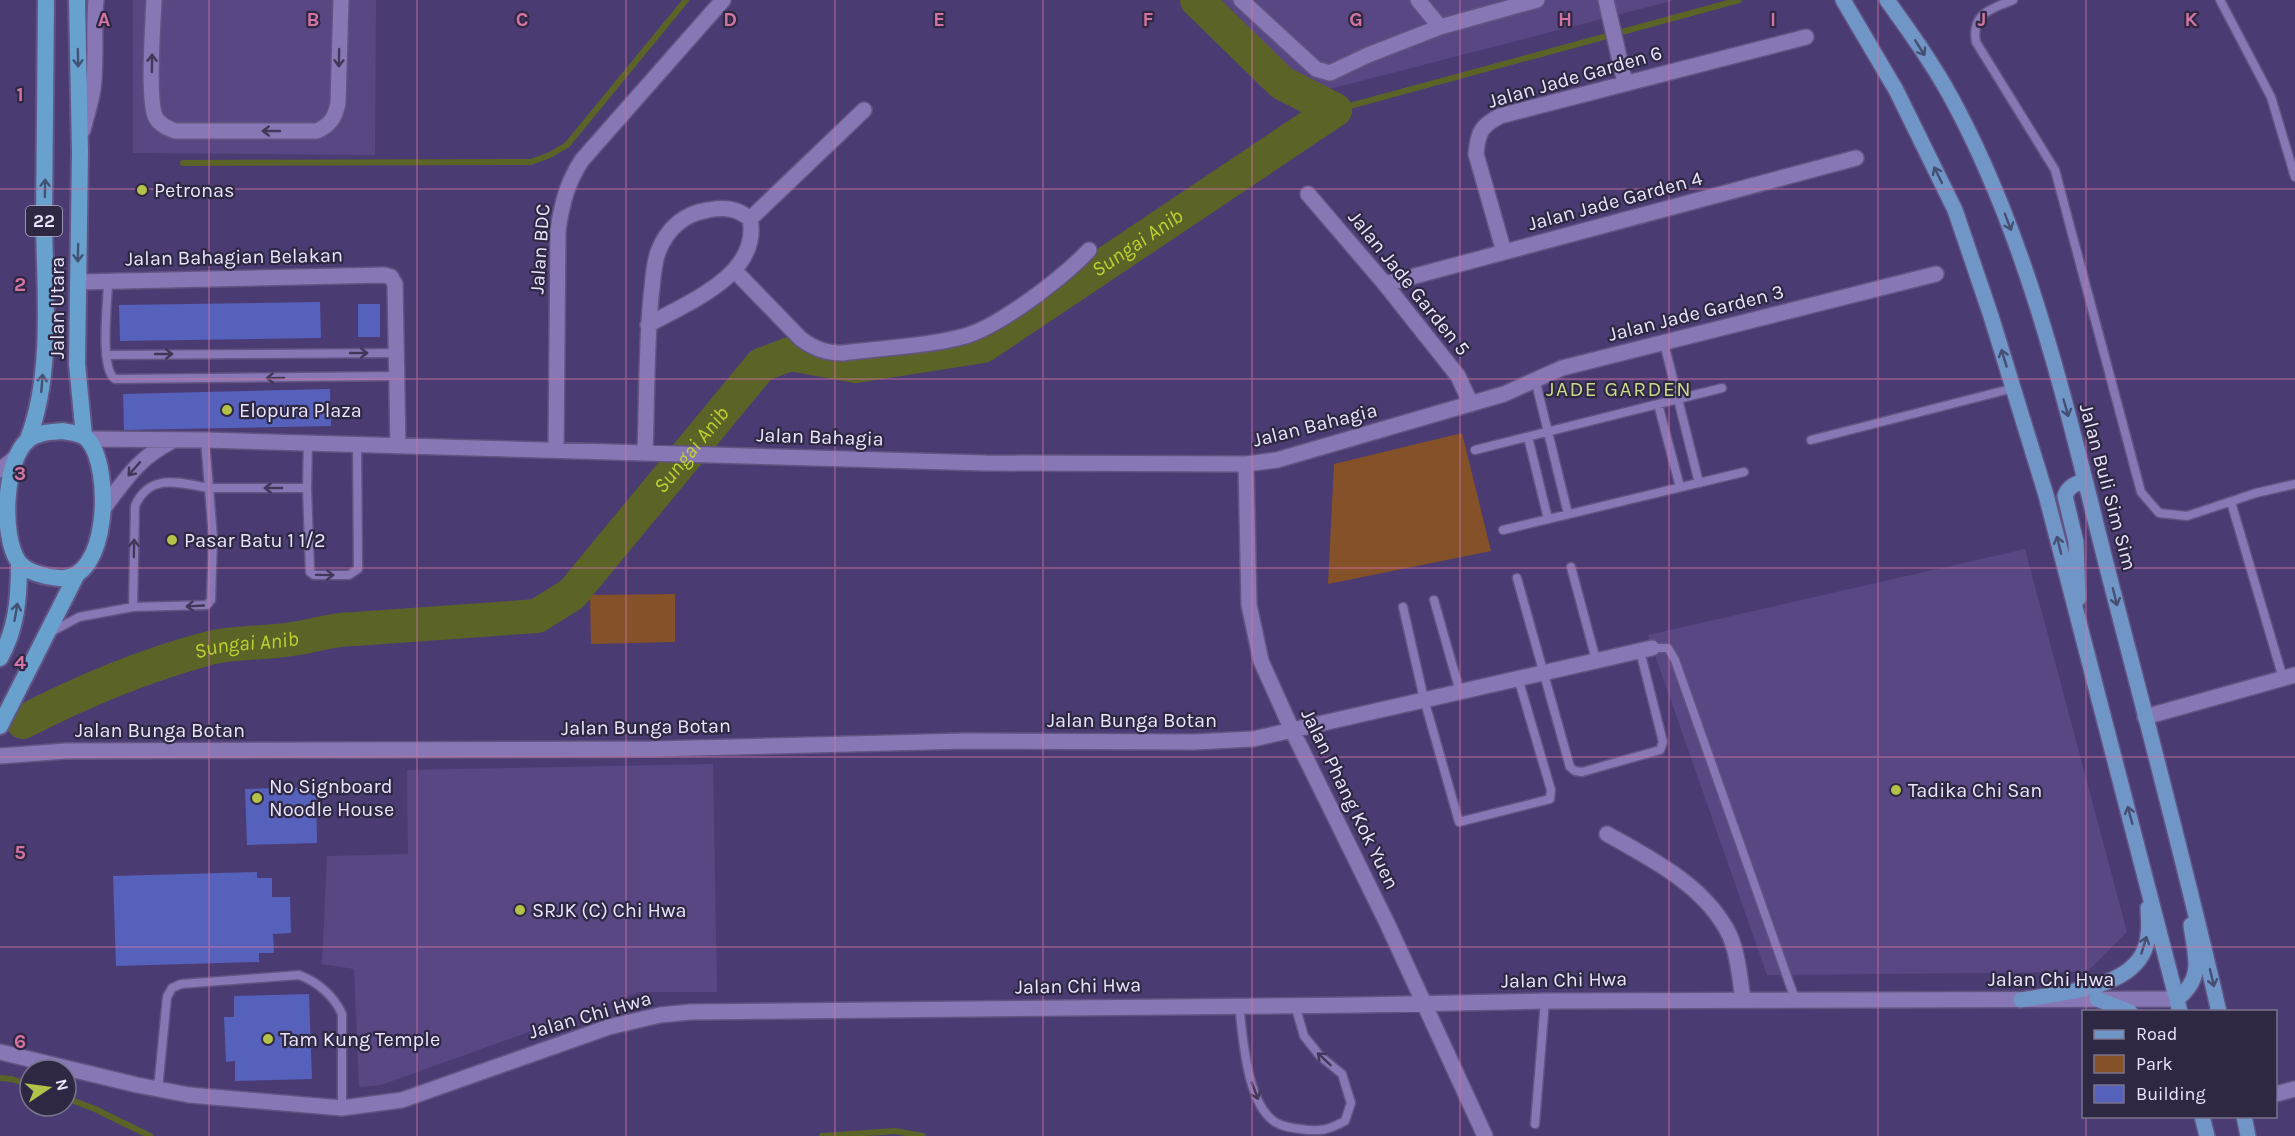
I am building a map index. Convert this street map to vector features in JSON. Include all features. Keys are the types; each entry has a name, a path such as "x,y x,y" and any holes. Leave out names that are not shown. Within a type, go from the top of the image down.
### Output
{"highway":[{"name":"Jalan Utara","path":"28,440 38,416 44,348 46,0"},
{"name":"Jalan Utara","path":"77,0 80,142 77,364 86,438"},
{"path":"28,440 51,432 73,433 86,438"},
{"name":"22","path":"2,724 76,576 90,562 98,540 103,509 96,451 86,438"},
{"name":"22","path":"0,658 7,646 16,614 19,563 5,542 8,501 16,457 28,440"},
{"path":"19,563 34,572 49,577 62,579 76,576"}],"main road":[{"name":"Jalan Buli Sim Sim","path":"1887,0 1951,98 1987,171 2030,284 2085,480 2219,1010"},
{"path":"1844,2 1896,90 1955,210 2014,388 2046,495 2179,1005"},
{"path":"2079,628 2077,554 2065,496 2067,490 2073,485 2085,480"},
{"path":"2179,1005 2192,986 2196,972 2185,870"},
{"path":"2021,1000 2106,983 2130,968 2142,955 2149,928 2145,871"},
{"path":"2097,999 2127,1010"},
{"path":"2244,1118 2248,1136"}],"street":[{"path":"80,142 93,91 96,0"},
{"path":"154,0 152,99 158,121 166,128 175,130 317,131 328,126 336,115 341,0"},
{"name":"Jalan BDC","path":"556,450 558,230 561,205 570,178 582,160 723,0"},
{"path":"1241,0 1316,69 1330,73 1368,55 1440,27 1537,0"},
{"path":"1418,0 1440,27"},
{"path":"1606,0 1625,83"},
{"name":"Jalan Jade Garden 6","path":"1504,252 1476,154 1477,138 1485,124 1500,116 1806,37"},
{"path":"648,325 719,284 735,271 746,255 751,242 750,219 864,110"},
{"name":"Jalan Jade Garden 4","path":"1386,284 1856,158"},
{"name":"Jalan Jade Garden 5","path":"1308,194 1386,284 1458,376 1471,404"},
{"path":"645,453 648,325 658,253 674,225 685,217 716,208 730,208 750,219"},
{"path":"735,271 801,339 821,350 843,353 950,339 980,330 1049,286 1073,268 1089,250"},
{"name":"Jalan Jade Garden 3","path":"1471,404 1504,394 1562,368 1936,274"},
{"name":"Jalan Bahagian Belakan","path":"78,282 384,275 391,278 395,284 396,352"},
{"path":"396,352 398,446"},
{"name":"Jalan Bahagia","path":"86,438 985,463 1246,464 1276,460 1471,404"},
{"path":"103,509 141,461 151,452 175,439"},
{"path":"0,470 16,457"},
{"name":"Jalan Phang Kok Yuen","path":"1246,464 1248,604 1261,661 1292,730 1387,923 1485,1136"},
{"name":"Jalan Bunga Botan","path":"6,755 66,751 652,749 965,741 1194,742 1253,739 1646,649"},
{"path":"2145,717 2289,677"},
{"path":"1607,834 1651,859 1683,882 1710,906 1731,938 1743,1000"},
{"name":"Jalan Chi Hwa","path":"0,1052 189,1095 342,1108 402,1100 609,1027 660,1015 726,1010 1796,999 2097,999 2179,1005"},
{"path":"2277,1094 2295,1089"}],"lane":[{"path":"2013,0 1987,11 1978,19 1973,30 1976,42 2055,170 2141,492 2159,513 2187,516 2295,484"},
{"path":"2220,0 2271,97 2295,177"},
{"path":"108,281 106,355 110,376 120,380 397,376"},
{"path":"1664,343 1699,483"},
{"path":"106,355 396,352"},
{"path":"1535,379 1569,514"},
{"path":"1475,450 1722,388"},
{"path":"1811,440 2014,388"},
{"path":"1658,404 1680,487"},
{"path":"1528,437 1548,519"},
{"path":"48,635 66,622 79,617 133,607 202,606 211,600 213,538 206,440"},
{"path":"308,443 310,572 314,575 349,575 358,569 357,444"},
{"path":"1503,530 1744,472"},
{"path":"133,607 135,506 147,489 161,481 209,488 307,488"},
{"path":"2231,502 2289,677"},
{"path":"1571,567 1596,660"},
{"path":"1517,578 1570,767 1575,771 1582,772 1660,750 1663,742 1646,649 1668,648 1676,660 1796,999"},
{"path":"1434,600 1460,692"},
{"path":"1403,607 1424,699 1459,822 1550,799 1551,790 1518,678"},
{"path":"158,1089 167,997 171,988 181,984 299,975 312,980 337,1002 342,1014 342,1108"},
{"path":"1534,1124 1545,1000"},
{"path":"1239,1005 1246,1064 1262,1110 1274,1121 1288,1128 1310,1131 1328,1130 1345,1121 1351,1103 1342,1074 1320,1056 1304,1036 1294,1004"}],"shaded area":[{"path":"133,0 376,0 375,155 133,153"},
{"path":"1212,0 1675,0 1322,91 1287,76"},
{"name":"Tadika Chi San","path":"2025,549 2127,932 2087,972 1767,975 1648,635"},
{"name":"SRJK (C) Chi Hwa","path":"713,764 717,992 640,992 381,1085 359,1087 354,969 322,964 327,856 408,854 407,770"}],"green space":[{"path":"1462,433 1491,551 1328,584 1334,464"},
{"path":"675,594 675,642 591,644 590,595"}],"building":[{"path":"320,302 321,338 120,341 119,305"},
{"path":"358,304 380,304 380,337 358,337"},
{"name":"Elopura Plaza","path":"330,389 331,426 124,430 123,394"},
{"path":"316,787 317,843 247,845 245,789"},
{"path":"257,872 257,878 272,878 272,897 290,897 291,933 273,934 274,953 259,953 259,962 116,966 113,876"},
{"name":"Tam Kung Temple","path":"309,994 312,1079 235,1081 235,1061 226,1062 224,1017 234,1017 234,996"}],"waterway":[{"path":"183,163 531,162 567,145 686,0"},
{"path":"1197,0 1282,83 1335,110"},
{"path":"1335,110 1739,0"},
{"name":"Sungai Anib","path":"23,722 113,681 159,663 216,646 281,641 346,629 537,616 572,594 761,365 790,354 856,366 983,346 1335,110"},
{"path":"0,1078 18,1081"},
{"path":"78,1103 150,1136"},
{"path":"822,1136 895,1131 923,1136"}],"place":[{"name":"Petronas","path":"142,190"},
{"name":"Elopura Plaza","path":"227,410"},
{"name":"Pasar Batu 1 1/2","path":"172,540"},
{"name":"Tadika Chi San","path":"1896,790"},
{"name":"No Signboard Noodle House","path":"257,798"},
{"name":"SRJK (C) Chi Hwa","path":"520,910"},
{"name":"Tam Kung Temple","path":"268,1039"}],"district":[{"name":"JADE GARDEN","path":"1619,389"}]}
